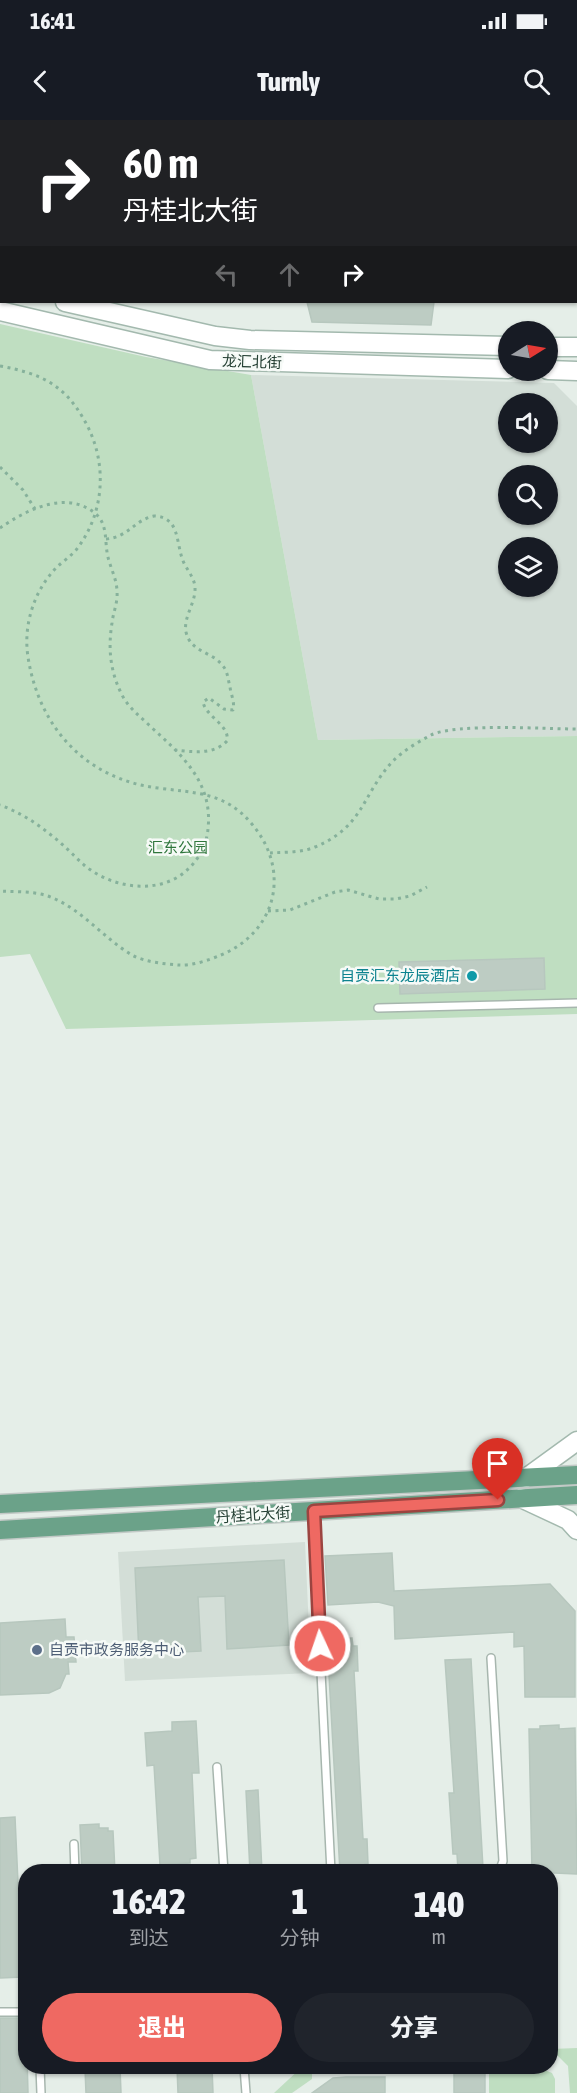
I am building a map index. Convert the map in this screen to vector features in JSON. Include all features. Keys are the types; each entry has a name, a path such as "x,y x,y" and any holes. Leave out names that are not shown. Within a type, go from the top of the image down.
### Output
{"main road":[{"name":"龙汇北街","path":"69,303 215,336 250,340 498,346"},
{"name":"龙汇北街","path":"0,311 210,360 498,369"},
{"path":"558,346 577,347"},
{"path":"558,370 577,371"},
{"path":"526,1478 577,1441"},
{"name":"丹桂北大街","path":"0,1504 577,1475"},
{"name":"丹桂北大街","path":"0,1530 577,1495"},
{"path":"521,1498 568,1520 577,1530"}],"lane":[{"path":"378,1008 577,1004"},
{"path":"314,1511 330,1864"},
{"path":"491,1658 502,1864"},
{"path":"217,1767 223,1864"},
{"path":"74,1844 75,1864"},
{"path":"0,2012 18,2012"},
{"path":"40,2074 41,2093"},
{"path":"245,2074 246,2093"}],"path":[{"path":"0,366 41,376 56,385 76,406 89,427 98,453 101,485 95,513 76,550 55,569 41,586 31,608 27,654 34,688 61,738 103,772 128,782 158,788 189,790 235,807 251,822 270,853 274,864 274,892 268,911 253,934 237,949 213,958 183,965 160,963 135,956 70,907 48,896 0,891"},
{"path":"0,467 23,490 35,509"},
{"path":"0,528 35,509 61,503 81,505 95,513 104,528 117,592 109,653 113,675 133,711 176,750 207,795 209,821 203,850 188,869 163,884 148,886 115,882 97,874 41,827 0,805"},
{"path":"106,539 121,537 140,521 154,516 168,520 180,541 182,559 193,578 195,588 186,620 188,638 197,649 221,663 228,677 234,701 233,710 224,709 209,698 203,702 204,708 226,731 227,741 223,745 204,752 176,750"},
{"path":"270,853 314,848 336,836 354,822 380,777 394,759 433,734 463,729 577,729"},
{"path":"268,911 290,910 335,892 348,890 380,899 396,899 410,896 427,887"}],"shaded area":[{"path":"251,375 554,383 577,406 577,736 318,740"},
{"path":"305,1542 311,1673 125,1681 118,1552"}],"green space":[{"name":"汇东公园","path":"0,324 146,357 251,375 318,740 577,736 577,1014 66,1029 30,954 0,957"},
{"path":"577,2048 577,2093 570,2093 568,2066 558,2056 558,2049"},
{"path":"294,2074 312,2074 312,2079 292,2093 274,2093"},
{"path":"489,2074 552,2074 555,2079 555,2093 489,2093"}],"building":[{"path":"307,303 434,303 431,325 312,322"},
{"name":"自贡汇东龙辰酒店","path":"544,958 545,989 400,994 399,962"},
{"path":"392,1553 394,1591 550,1584 575,1611 575,1697 525,1697 524,1646 514,1647 514,1632 395,1639 394,1606 378,1602 328,1605 325,1556"},
{"path":"284,1560 289,1645 227,1649 225,1596 198,1597 201,1651 139,1654 135,1568"},
{"name":"自贡市政务服务中心","path":"65,1619 66,1637 74,1637 76,1662 68,1662 69,1674 66,1674 60,1688 49,1693 0,1695 0,1623"},
{"path":"352,1638 353,1646 357,1646 358,1671 354,1671 363,1839 367,1839 368,1864 340,1864 327,1639"},
{"path":"471,1659 483,1864 458,1864 457,1854 453,1854 449,1793 454,1793 445,1660"},
{"path":"196,1721 199,1773 192,1773 196,1858 190,1859 190,1863 160,1864 154,1765 147,1766 145,1733 172,1731 172,1722"},
{"path":"559,1725 559,1729 575,1728 577,1874 558,1873 558,1864 532,1864 529,1729 540,1729 540,1726"},
{"path":"258,1790 262,1864 250,1864 246,1791"},
{"path":"15,1817 18,1977 0,1978 0,1818"},
{"path":"99,1824 99,1828 108,1828 108,1831 113,1831 115,1864 82,1864 80,1825"},
{"path":"0,2018 18,2018 18,2074 27,2074 28,2093 0,2093"},
{"path":"85,2074 120,2074 121,2093 86,2093"},
{"path":"177,2074 212,2074 213,2093 178,2093"},
{"path":"454,2074 485,2074 485,2093 454,2093"},
{"path":"385,2077 385,2093 312,2093 333,2078"}],"place":[{"name":"自贡汇东龙辰酒店","path":"472,976"},
{"name":"自贡市政务服务中心","path":"37,1650"}],"route":[{"path":"320,1646 314,1511 498,1500"}]}
